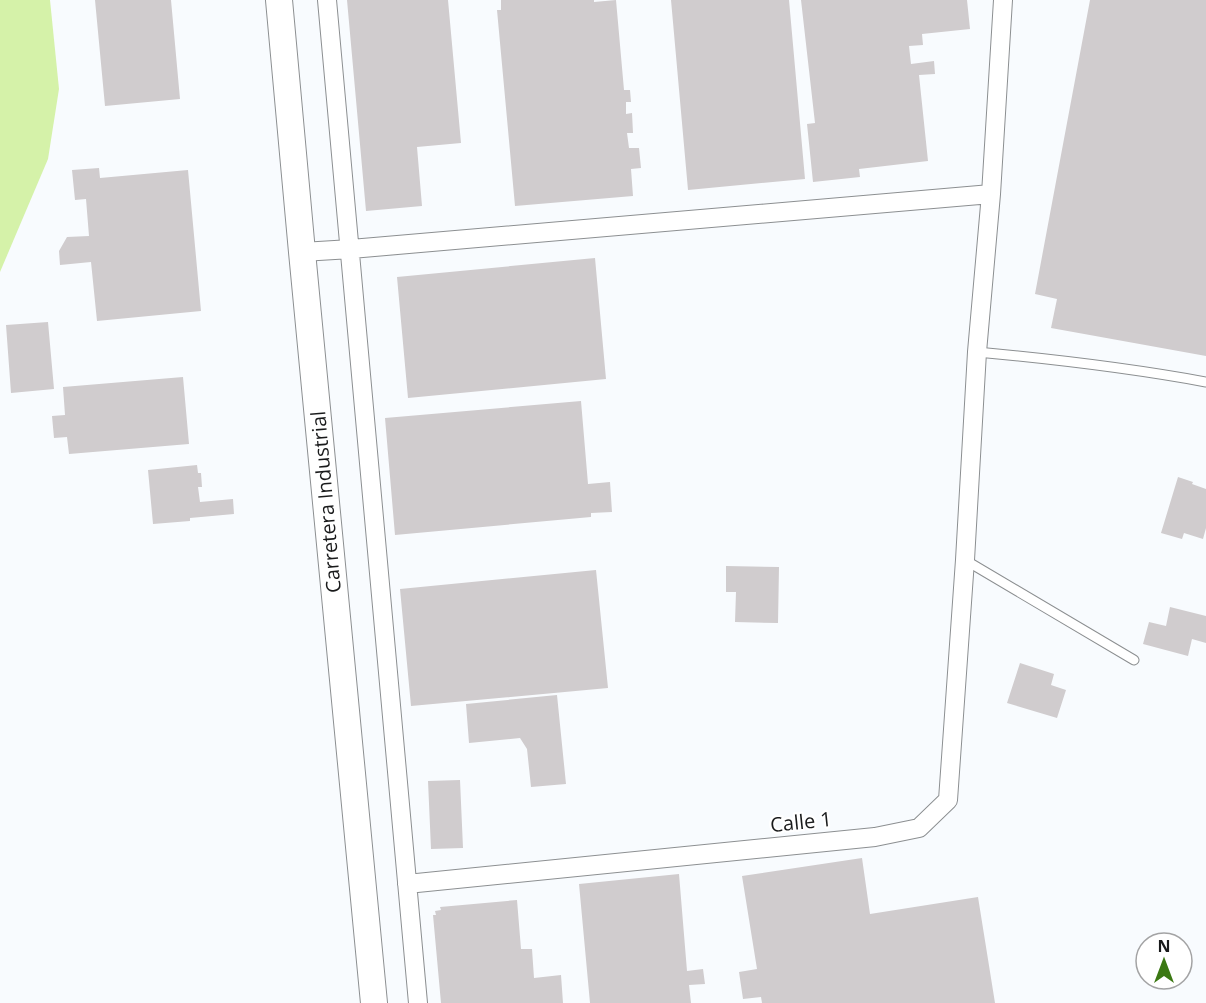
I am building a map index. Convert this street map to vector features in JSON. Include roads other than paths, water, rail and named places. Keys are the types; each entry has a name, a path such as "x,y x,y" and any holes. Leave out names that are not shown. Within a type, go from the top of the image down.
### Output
{"street":[{"name":"Carretera Industrial","path":"279,0 374,1003"},
{"path":"327,0 418,1003"},
{"name":"Calle 1","path":"407,884 875,837 919,828 948,800 1003,0"},
{"path":"302,252 990,194"}],"lane":[{"path":"977,352 1206,382"},
{"path":"965,560 1134,660"}]}
